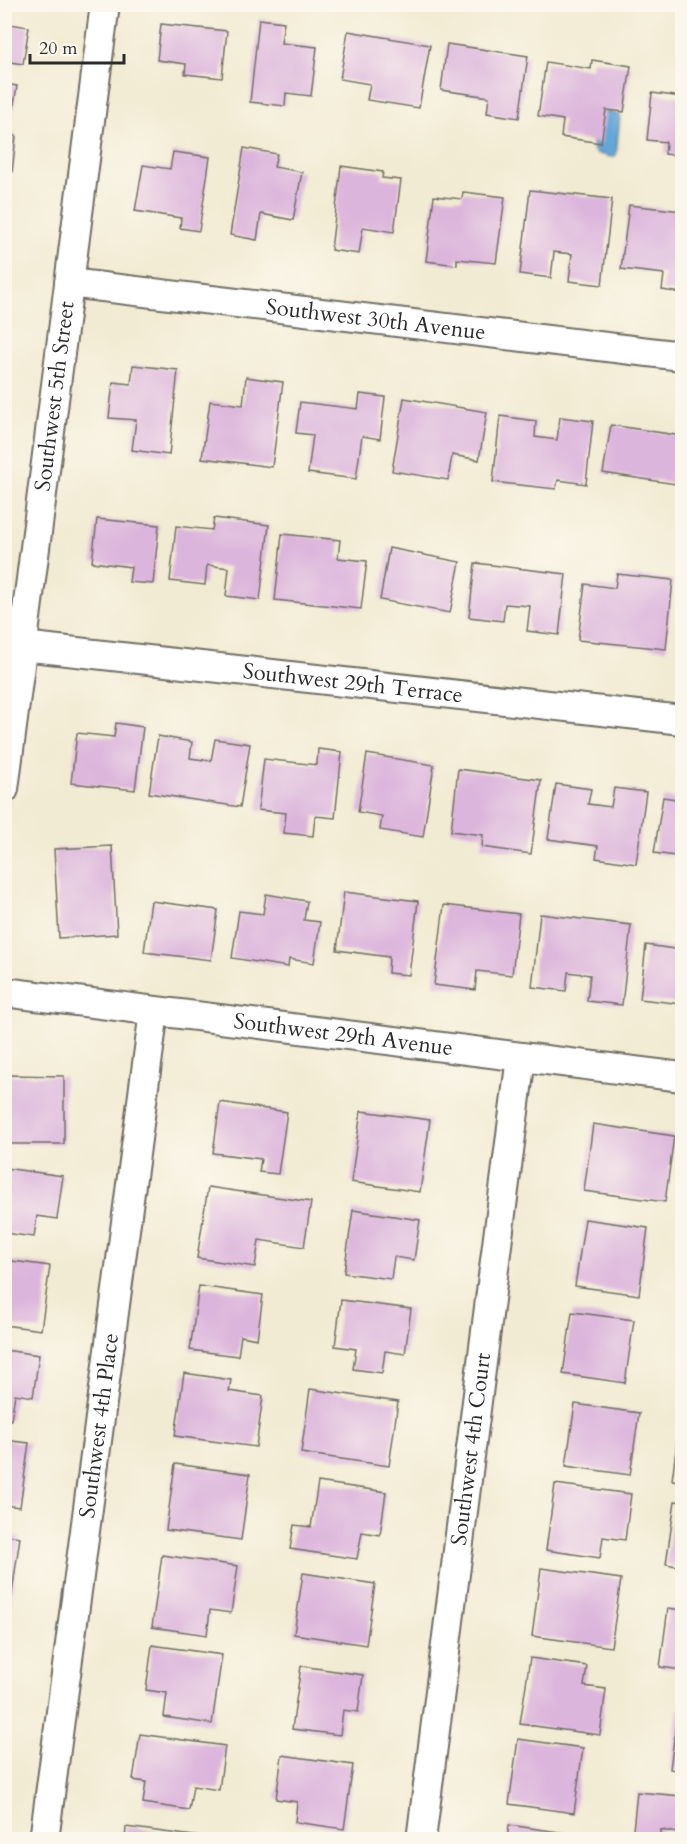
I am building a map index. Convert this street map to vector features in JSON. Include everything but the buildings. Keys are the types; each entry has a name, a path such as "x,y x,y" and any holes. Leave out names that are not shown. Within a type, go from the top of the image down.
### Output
{"street":[{"name":"Southwest 5th Street","path":"4,789 105,4"},
{"name":"Southwest 30th Avenue","path":"69,283 682,356"},
{"name":"Southwest 29th Terrace","path":"23,646 682,720"},
{"name":"Southwest 29th Avenue","path":"4,992 682,1077"},
{"name":"Southwest 4th Place","path":"44,1839 154,1011"},
{"name":"Southwest 4th Court","path":"422,1839 521,1057"}],"water":[{"path":"604,111 620,115 616,155 613,157 599,154 593,149 594,139"}]}
